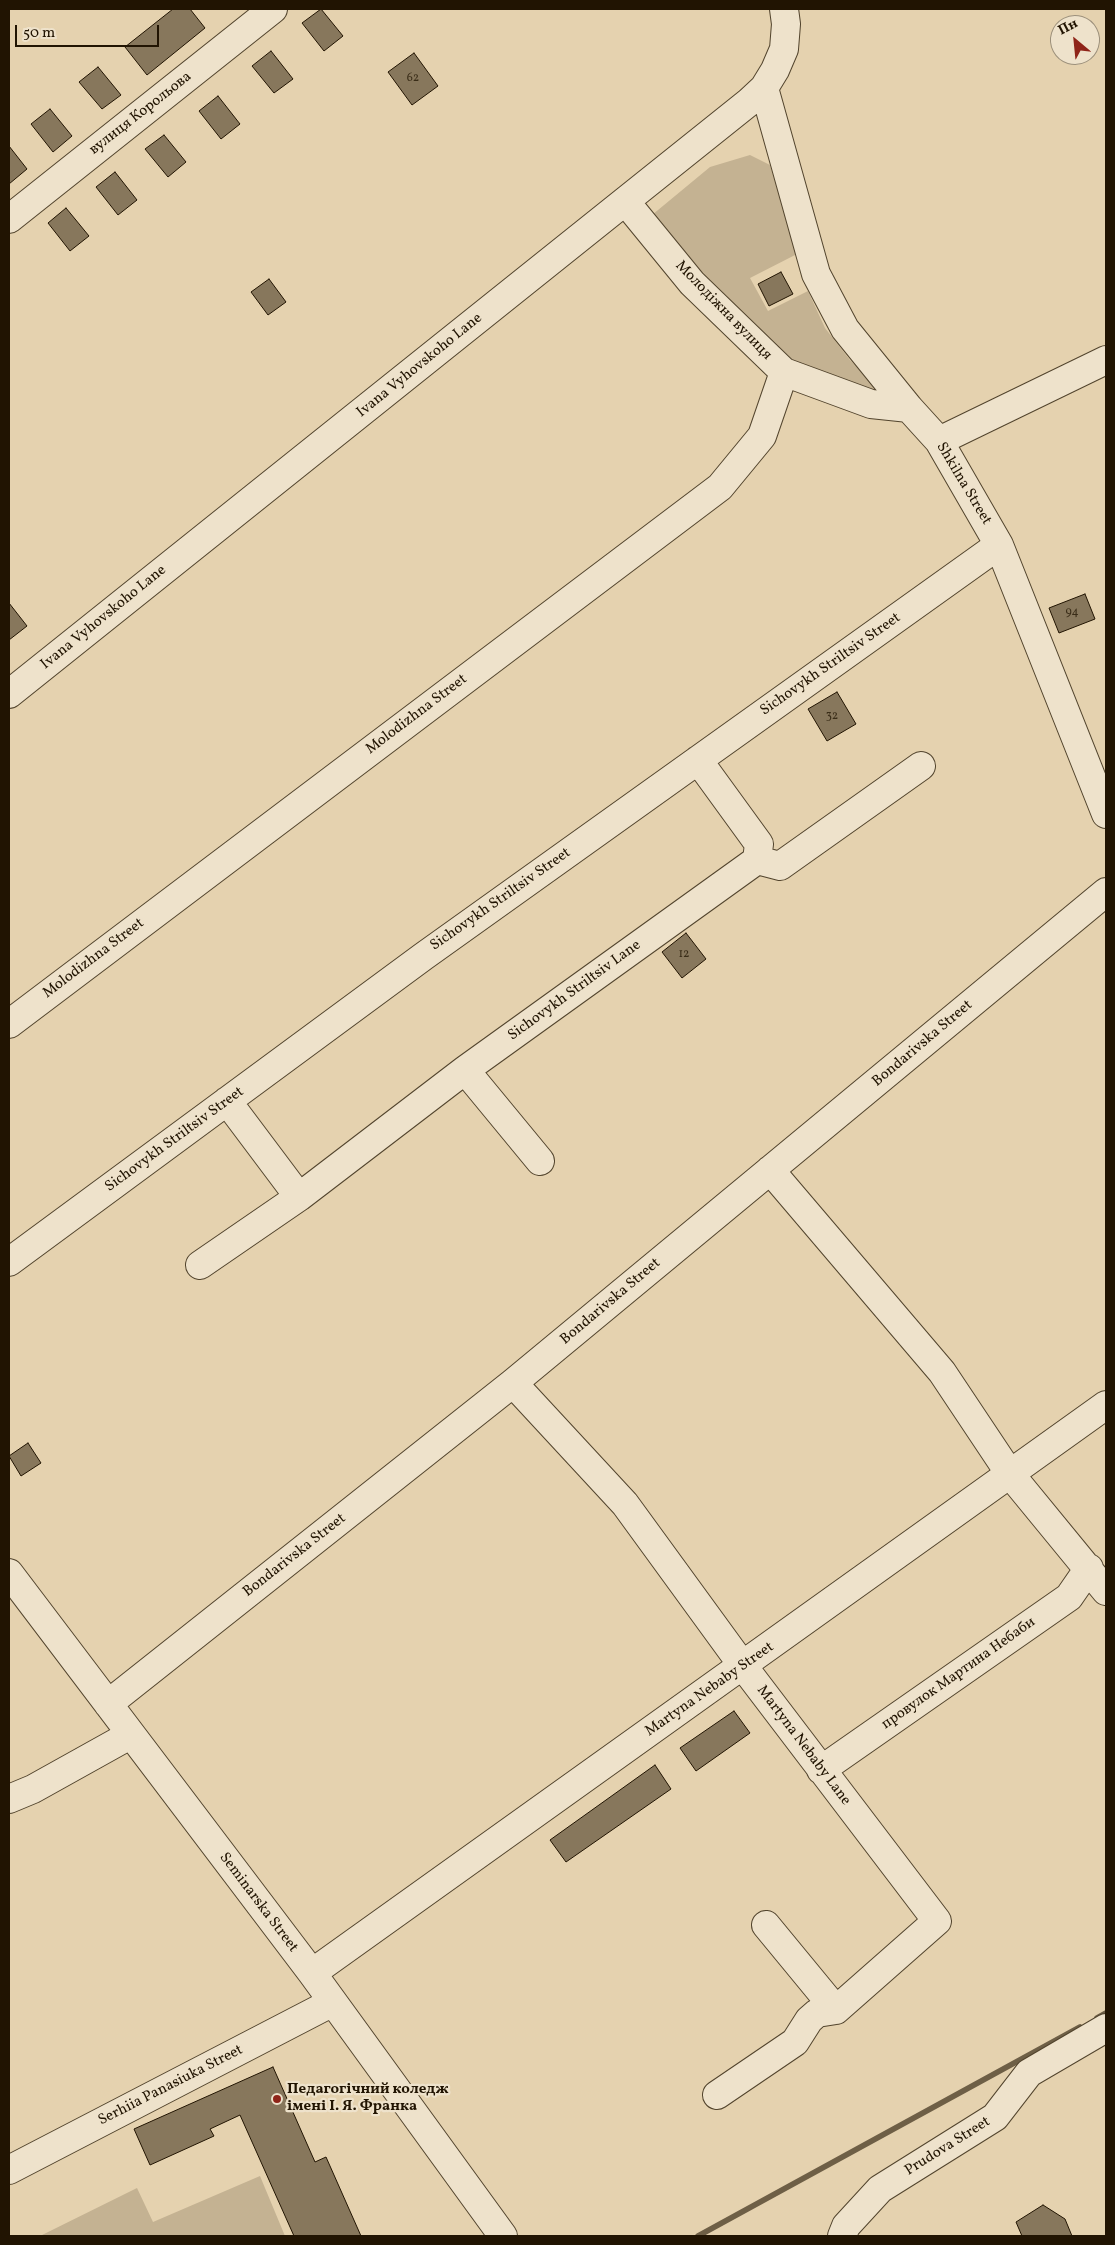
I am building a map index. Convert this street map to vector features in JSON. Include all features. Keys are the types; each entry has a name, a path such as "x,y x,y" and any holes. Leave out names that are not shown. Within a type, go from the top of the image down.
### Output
{"street":[{"name":"вулиця Корольова","path":"9,218 273,9"},
{"name":"Ivana Vyhovskoho Lane","path":"9,694 749,102 764,88 776,70 784,50 786,24 784,9"},
{"name":"Shkilna Street","path":"764,88 816,274 845,329 909,408 939,441 999,545 1106,814"},
{"name":"Молодіжна вулиця","path":"625,201 692,283 784,372"},
{"path":"939,441 1106,360"},
{"path":"784,372 871,404 909,408"},
{"name":"Molodizhna Street","path":"9,1024 720,487 762,436 784,372"},
{"name":"Sichovykh Striltsiv Street","path":"9,1262 424,956 999,545"},
{"path":"698,760 759,844 757,860 780,866 921,766"},
{"name":"Sichovykh Striltsiv Lane","path":"200,1265 299,1197 465,1070 757,860"},
{"name":"Bondarivska Street","path":"108,1704 513,1384 1106,892"},
{"path":"465,1070 540,1161"},
{"path":"227,1101 299,1197"},
{"path":"770,1170 942,1372 1010,1474 1106,1591"},
{"name":"Martyna Nebaby Lane","path":"513,1384 625,1504 820,1770 937,1921 836,2010"},
{"name":"Martyna Nebaby Street","path":"312,1973 1106,1405"},
{"name":"провулок Мартина Небаби","path":"820,1770 1069,1597 1088,1568"},
{"name":"Seminarska Street","path":"10,1576 312,1973 503,2236"},
{"path":"9,1799 33,1789 130,1735"},
{"path":"766,1925 836,2010"},
{"name":"Serhiia Panasiuka Street","path":"9,2170 333,2002"},
{"path":"717,2095 795,2042 809,2020 817,2013 836,2010"},
{"name":"Prudova Street","path":"842,2236 846,2226 880,2189 995,2117 1029,2073 1106,2028"}],"shaded area":[{"path":"750,155 770,165 797,254 750,278 768,311 808,291 825,328 850,360 888,396 807,375 684,260 652,215 710,167"},
{"path":"260,2176 285,2236 40,2236 137,2188 153,2222"}],"building":[{"path":"173,9 190,9 205,28 147,75 125,47"},
{"path":"321,9 343,36 324,51 302,23"},
{"path":"271,51 293,79 274,93 252,66"},
{"path":"414,53 438,86 412,105 388,72"},
{"path":"98,67 121,95 102,109 79,82"},
{"path":"218,96 240,124 221,139 199,111"},
{"path":"50,109 72,136 53,152 31,124"},
{"path":"164,135 186,162 168,177 145,149"},
{"path":"9,146 27,169 9,184"},
{"path":"115,172 137,200 118,215 96,187"},
{"path":"66,208 89,236 70,251 48,223"},
{"path":"781,272 793,294 769,306 758,284"},
{"path":"269,279 286,302 268,315 251,292"},
{"path":"1085,594 1095,619 1059,633 1049,608"},
{"path":"9,603 27,626 9,640"},
{"path":"837,692 856,724 827,741 808,709"},
{"path":"686,933 706,959 682,978 662,952"},
{"path":"28,1443 41,1463 21,1476 9,1456"},
{"path":"734,1711 750,1733 696,1771 680,1748"},
{"path":"655,1765 671,1789 566,1862 550,1840"},
{"path":"273,2067 315,2162 326,2157 361,2236 294,2236 240,2115 210,2129 214,2136 150,2165 134,2129"},
{"path":"1043,2205 1065,2219 1072,2236 1022,2236 1016,2222"}],"waterway":[{"path":"1097,2018 1106,2013"},
{"path":"698,2236 1080,2027"}],"place":[{"name":"Педагогічний коледж імені І. Я. Франка","path":"277,2099"}]}
